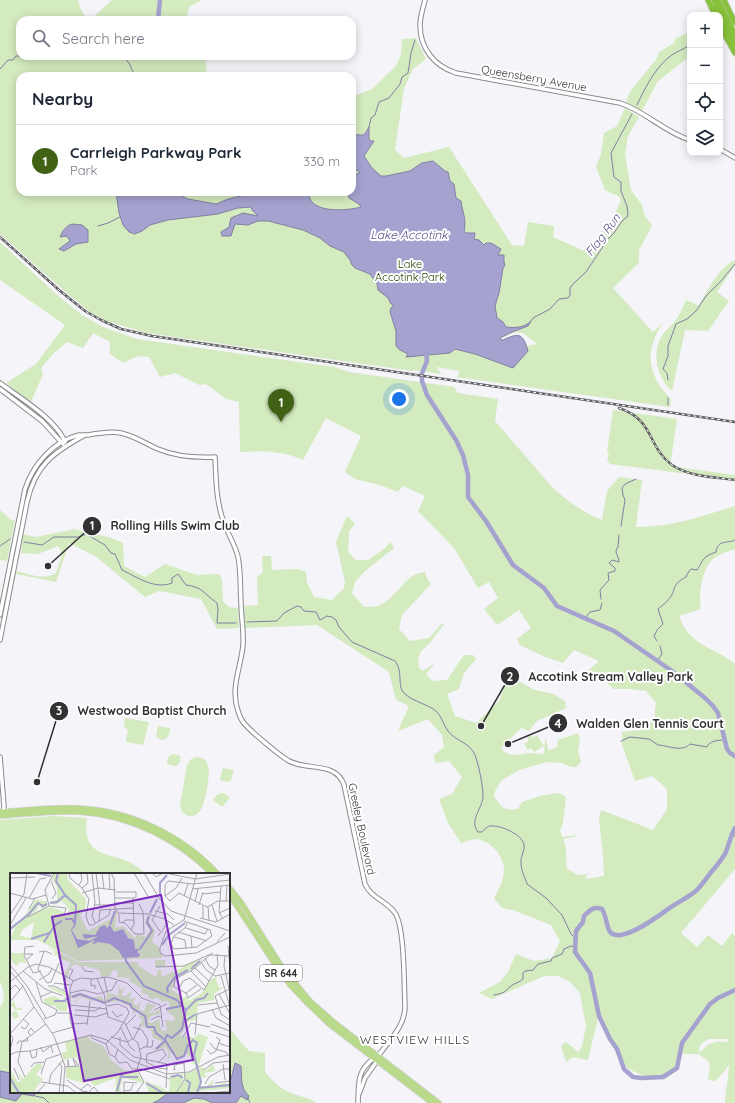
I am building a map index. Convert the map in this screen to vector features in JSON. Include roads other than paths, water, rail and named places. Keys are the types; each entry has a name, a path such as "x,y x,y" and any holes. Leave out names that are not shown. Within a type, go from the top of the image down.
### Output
{"highway":[{"path":"708,0 714,12"},
{"path":"714,0 719,12"},
{"path":"718,0 735,35"},
{"path":"724,0 735,23"},
{"path":"723,21 735,44"},
{"path":"723,31 735,53"}],"main road":[{"path":"1,814 55,808 77,808 97,810 119,815 144,823 173,837 200,857 217,873"},
{"path":"1,814 64,812 85,813 113,818 147,829 173,843 198,861 211,873"},
{"name":"SR 644","path":"230,887 282,967 303,993 376,1058 432,1103"},
{"name":"SR 644","path":"230,896 276,966 290,985 317,1014 439,1103"}],"street":[{"name":"Queensberry Avenue","path":"425,0 420,22 422,39 429,55 445,68 463,74 620,103 632,108 667,130 687,139"},
{"path":"723,151 735,158"},
{"path":"0,383 45,417 55,427 64,443"},
{"path":"0,389 42,421 64,443"},
{"name":"Greeley Boulevard","path":"64,443 86,435 103,432 121,433 160,450 177,455 191,457 215,457 217,492 220,510 225,528 235,549 238,564 243,645 236,678 235,696 240,717 248,727 288,760 297,764 324,768 342,779 364,884 374,897 394,911 400,924 405,1014 400,1027 376,1058 364,1069 359,1079 358,1103"},
{"path":"0,616 22,501 27,484 40,461 49,452 64,443"},
{"path":"0,640 29,491 41,468 64,443"},
{"path":"0,757 1,814"}],"water":[{"name":"Lake Accotink","path":"369,127 369,139 374,141 364,156 372,168 381,176 410,171 422,163 433,161 448,172 450,181 454,184 456,198 461,201 465,219 464,231 466,233 475,233 474,239 479,240 484,245 486,243 491,243 501,249 498,255 504,255 505,265 503,268 499,293 495,306 497,318 503,322 506,327 522,326 531,321 528,326 500,338 503,340 517,335 524,341 528,351 513,368 475,354 455,349 450,353 406,357 408,354 396,346 396,331 390,312 393,304 391,304 388,298 378,290 377,284 370,274 355,268 344,252 330,246 320,238 303,230 268,221 258,221 248,225 235,224 231,236 222,236 221,232 229,227 231,218 243,213 258,216 251,207 238,208 218,214 168,220 150,225 135,234 129,232 123,225 119,213 117,196 182,196 188,199 216,204 241,196 310,196 314,204 329,209 338,210 361,207 349,198 349,196 356,196 356,174 360,173 356,170 356,134 363,135"},
{"path":"72,224 82,225 88,230 88,242 76,244 64,251 59,249 70,241 67,236 60,237 62,232"},
{"path":"235,1063 241,1066 244,1090 249,1096 247,1100 241,1096 236,1103 212,1103 204,1099 194,1098 183,1103 153,1103 168,1093 230,1093 231,1079"},
{"path":"0,1071 10,1073 10,1093 35,1094 34,1096 22,1094 16,1101 0,1097"}],"waterway":[{"path":"158,16 160,0"},
{"path":"369,127 371,118 375,115 379,102 389,98 400,84 402,77 408,73 411,53 415,40"},
{"name":"Flag Run","path":"637,105 658,68 670,56 687,47"},
{"path":"0,69 8,60 13,60 16,56"},
{"path":"127,60 133,72"},
{"name":"Flag Run","path":"531,321 533,318 550,309 559,299 568,298 570,295 570,288 586,272 606,241 627,217 627,206 621,191 621,182 614,177 611,153 632,114"},
{"path":"98,226 120,217"},
{"path":"668,380 667,373 663,369 668,356 668,346 676,324 687,319 696,311 706,296 735,264"},
{"path":"426,350 427,361 422,373 422,381 427,395 456,440 463,455 468,475 468,497 486,521 513,565 544,588 557,606 614,631 672,671 705,698 718,713 727,749 735,756"},
{"path":"668,398 668,405"},
{"path":"621,526 625,500 622,488 625,484 636,479"},
{"path":"24,542 42,545 54,537 79,537 86,534 105,545 111,553 115,554 122,570 146,582 159,585 172,583 172,578 178,574 186,585 200,589 217,603 217,623 236,623"},
{"path":"601,599 600,590 609,580 608,573 615,571 615,568 609,563 612,560 619,562 616,552 619,535"},
{"path":"0,546 10,539"},
{"path":"657,641 654,636 663,624 658,609 671,597 676,585 686,577 691,569 697,570 708,555 716,552 719,545 735,540"},
{"path":"585,618 590,612 600,610 602,603"},
{"path":"247,622 277,621 284,613 297,606 301,607 304,611 316,612 320,620 327,616 332,617 336,620 339,627 352,642 395,661 398,665 402,691 409,697 437,712 448,731 468,746 475,754 483,793 482,801 475,819 478,832 482,832 488,827 495,826 511,831 523,841 524,850 521,866 527,884 546,898 562,915 571,934 575,938"},
{"path":"657,661 662,654 660,646"},
{"path":"621,741 630,737 649,739 658,745 682,748 690,744 707,747 712,742 725,740"},
{"path":"735,828 725,854 701,886 688,897 641,927 623,935 616,935 610,932 602,909 592,909 584,916 583,922 576,931 575,952 590,973 599,1016 610,1039 617,1049 624,1069 633,1077 663,1077 677,1068 682,1043 710,1004 718,998 735,990"},
{"path":"730,839 735,835"},
{"path":"494,995 504,992 522,980 523,973 525,971 533,970 538,964 551,961 552,958 562,954 564,949 571,946 575,947"},
{"path":"35,1096 44,1098 49,1103"},
{"path":"248,1098 250,1103"}],"railway":[{"path":"0,237 59,290 85,311 121,329 152,336 735,422"},
{"path":"619,408 631,413 639,419 658,450 672,465 694,474 735,480"}],"place":[{"name":"Carrleigh Parkway Park","path":"281,422"},
{"name":"Rolling Hills Swim Club","path":"48,566"},
{"name":"Accotink Stream Valley Park","path":"481,726"},
{"name":"Walden Glen Tennis Court","path":"508,744"},
{"name":"Westwood Baptist Church","path":"37,782"}],"district":[{"name":"WESTVIEW HILLS","path":"415,1040"}],"park label":[{"name":"Lake Accotink Park","path":"410,270"}]}
